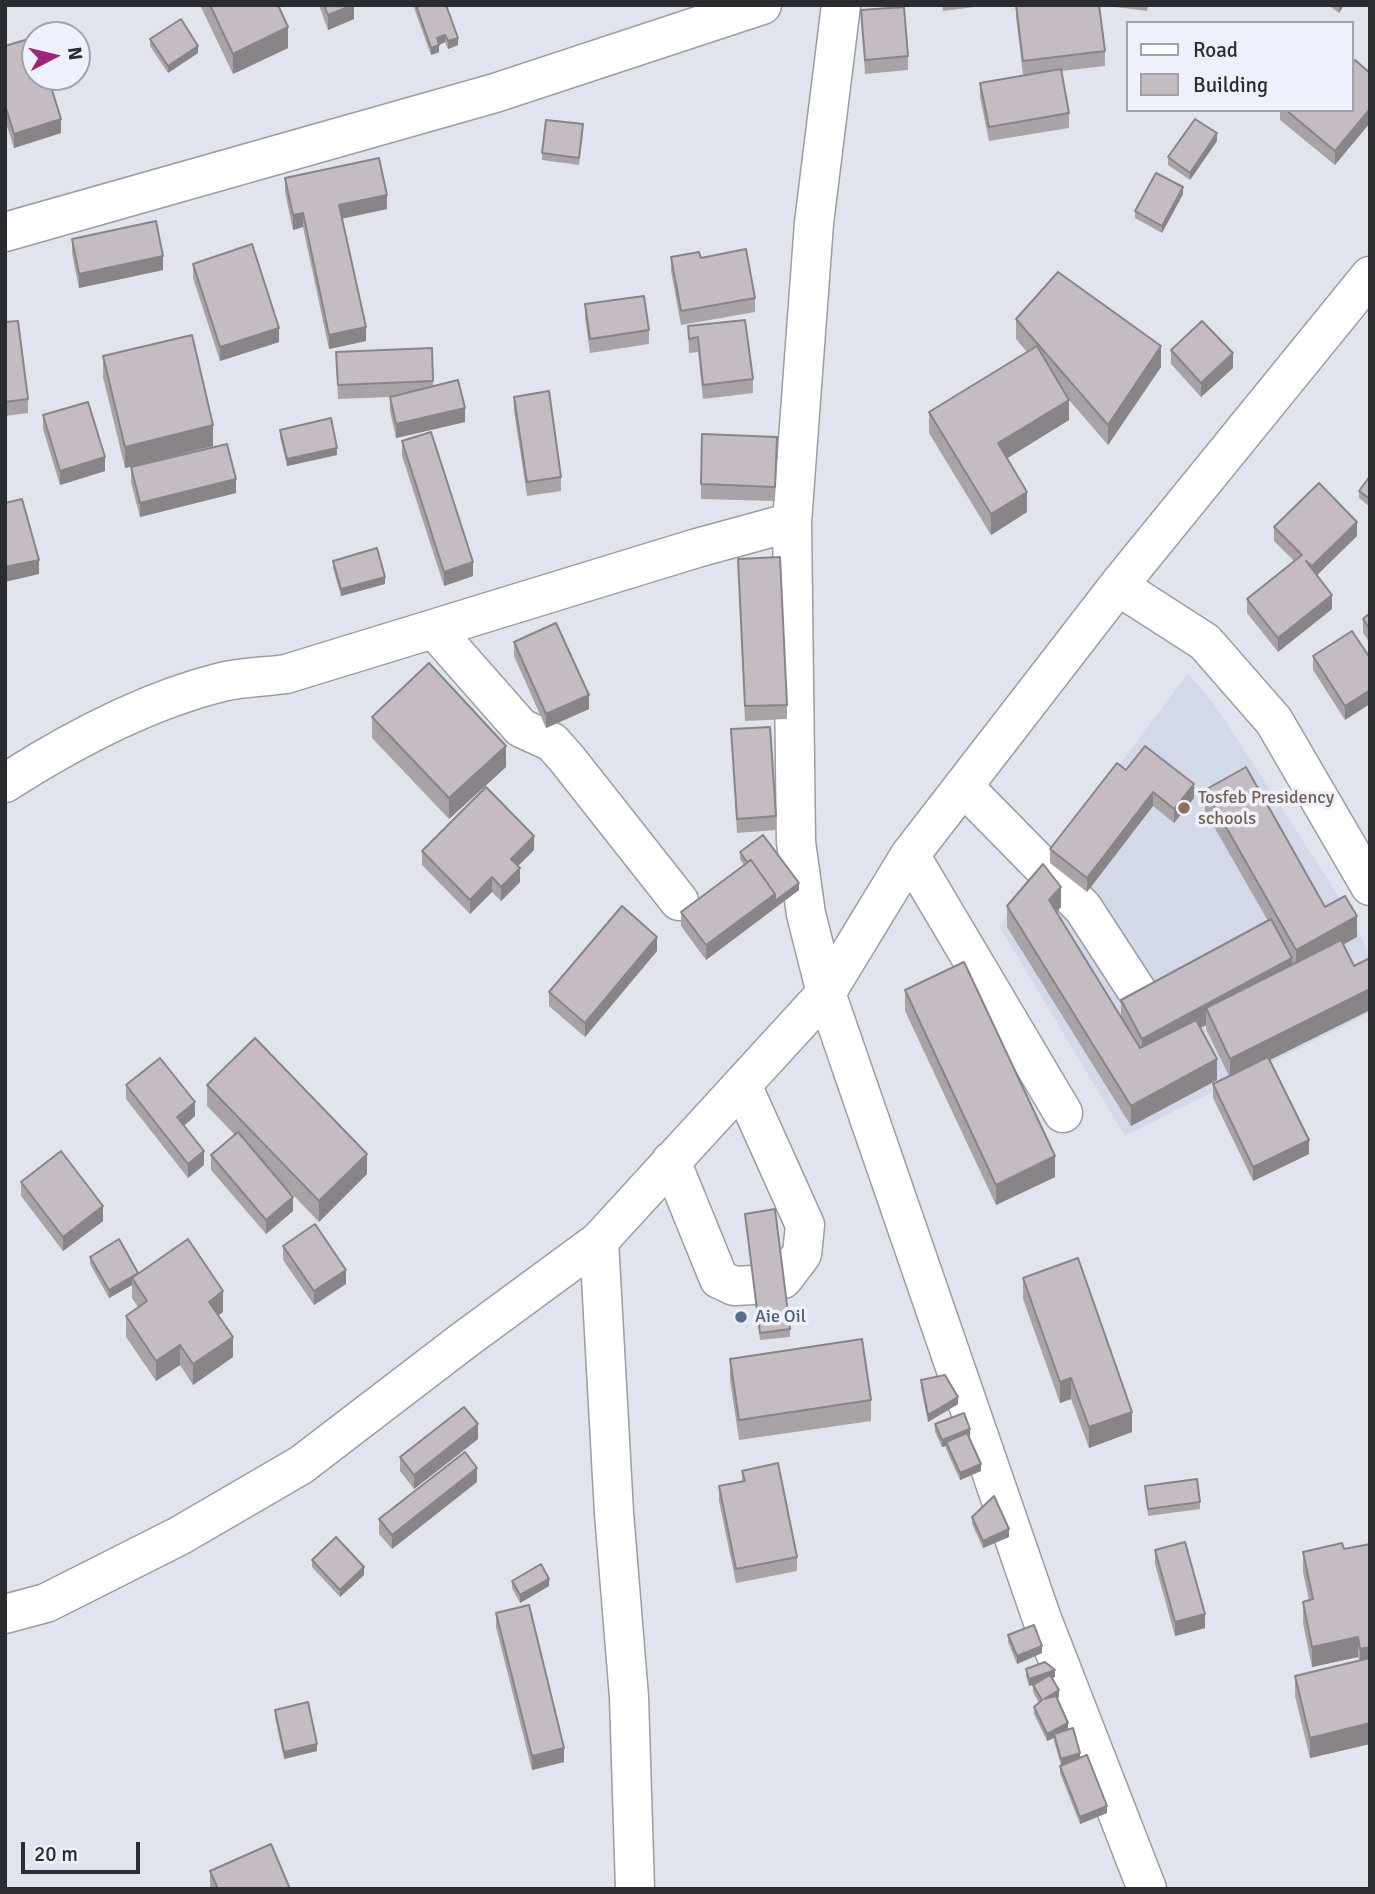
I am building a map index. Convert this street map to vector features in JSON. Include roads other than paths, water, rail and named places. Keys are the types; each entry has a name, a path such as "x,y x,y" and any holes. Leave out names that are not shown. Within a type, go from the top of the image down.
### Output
{"street":[{"path":"5,232 495,93 762,5"},
{"path":"841,5 814,223 792,523 796,842 806,914 826,992 1042,1619 1147,1889"},
{"path":"5,1614 46,1603 167,1542 301,1465 599,1241 826,992 910,855 1118,586 1370,276"},
{"path":"5,783 45,758 152,704 224,682 286,674 698,548 792,523"},
{"path":"1118,586 1205,642 1274,721 1370,886"},
{"path":"433,629 521,728 552,742 568,759 679,901"},
{"path":"964,786 1083,908 1137,992"},
{"path":"910,855 1063,1113"},
{"path":"671,1161 719,1279 734,1286 768,1282 802,1254 804,1225 741,1085"},
{"path":"599,1241 614,1513 629,1697 635,1889"}],"place":[{"name":"Tosfeb Presidency schools","path":"1184,808"},
{"name":"Aie Oil","path":"741,1317"}]}
